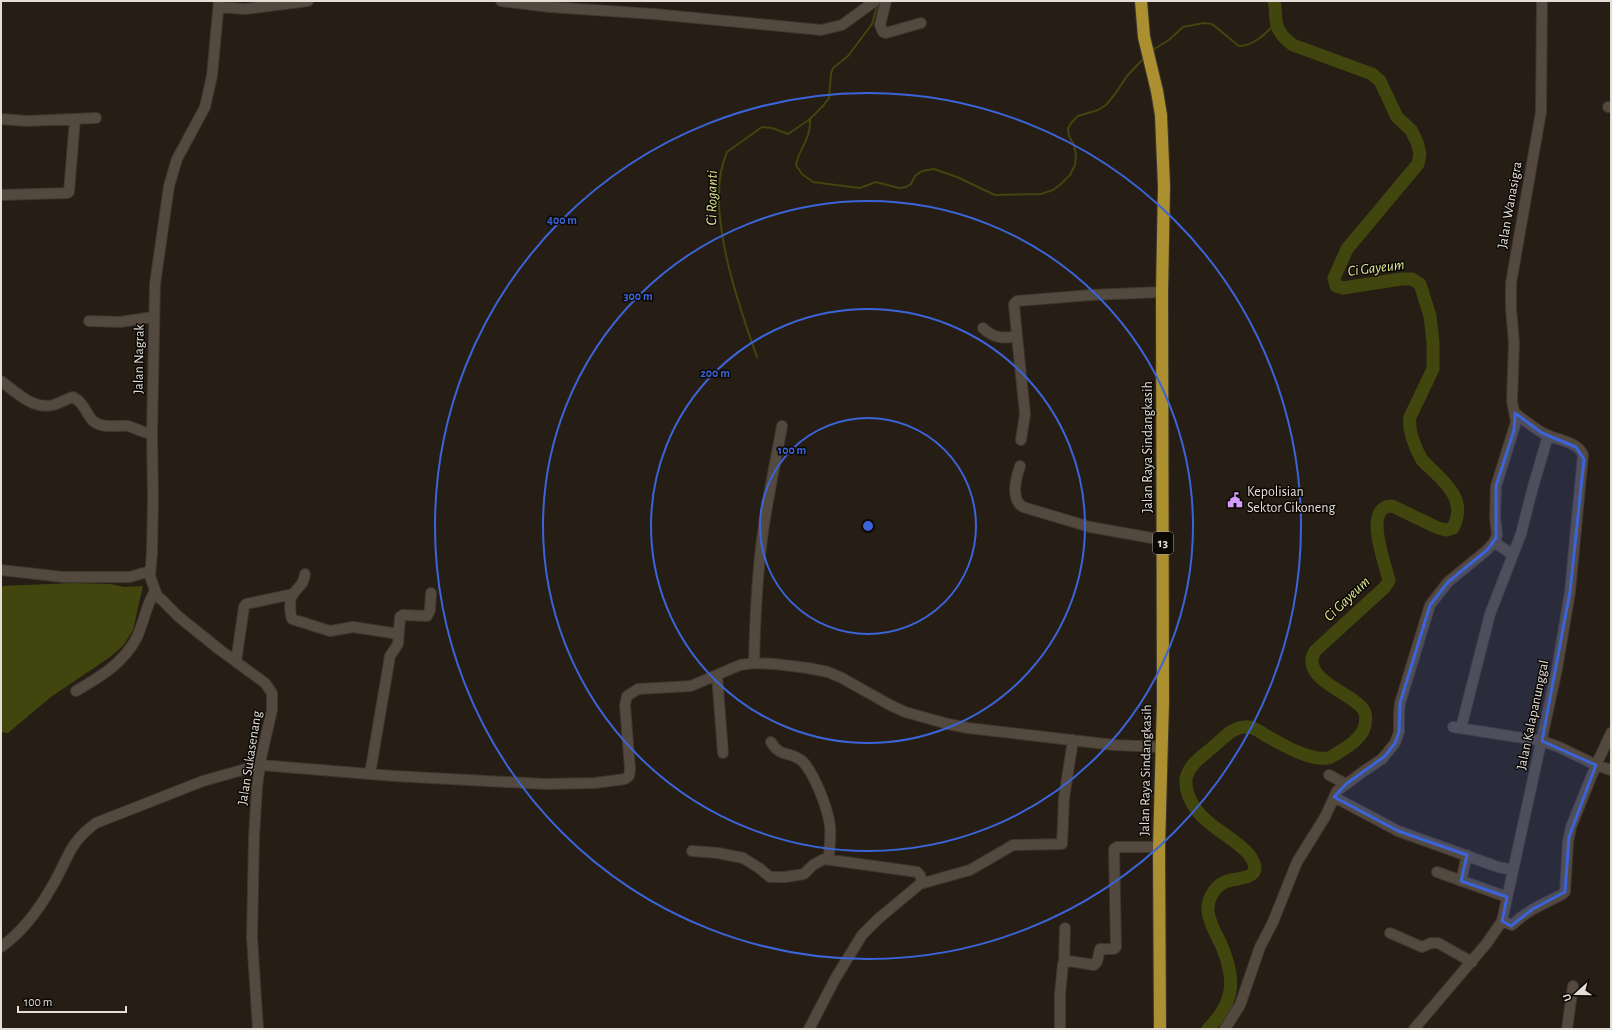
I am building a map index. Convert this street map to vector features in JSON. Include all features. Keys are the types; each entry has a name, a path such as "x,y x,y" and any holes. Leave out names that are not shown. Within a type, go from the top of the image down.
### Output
{"highway":[{"name":"Jalan Raya Sindangkasih","path":"1141,1 1146,46 1157,90 1161,118 1164,186 1162,292 1163,702 1159,847 1160,1029"}],"street":[{"name":"Jalan Nagrak","path":"150,571 152,552 153,499 152,433 155,284 169,186 177,159 205,108 212,76 219,4 245,9 308,1"},
{"path":"501,1 550,7 654,14 821,30 842,25 875,1"},
{"path":"886,1 880,25 883,32 886,33 921,23"},
{"name":"Jalan Wanasigra","path":"1496,543 1496,486 1514,430 1517,415 1512,401 1514,343 1511,308 1511,283 1541,112 1542,1"},
{"path":"1,118 27,121 96,118"},
{"path":"1,195 69,192 76,119"},
{"path":"1021,440 1025,414 1014,304 1017,301 1104,294 1162,292"},
{"path":"89,321 120,322 154,317"},
{"path":"983,328 988,333 999,338 1017,336"},
{"path":"1,381 36,405 53,405 73,397 80,402 95,422 107,426 128,426 146,434 152,433"},
{"name":"Jalan Kalapanunggal","path":"1414,1029 1487,943 1507,924 1507,897 1557,669 1570,592 1584,459 1582,452 1576,446 1548,436 1517,415"},
{"path":"754,663 757,584 764,525 782,426"},
{"path":"1548,436 1521,534 1490,614 1457,728 1542,741 1559,747 1596,765 1611,770"},
{"path":"1020,466 1016,482 1016,494 1018,503 1023,507 1090,527 1163,540"},
{"path":"1226,1029 1240,1005 1260,947 1273,922 1297,862 1325,817 1337,791 1382,759 1397,739 1399,732 1400,703 1430,605 1448,582 1496,543 1513,555"},
{"path":"1,570 63,577 130,577 150,571"},
{"name":"Jalan Sukasenang","path":"150,571 151,581 157,596 179,617 268,685 272,693 272,710 260,765 255,810 252,904 253,955 258,1029"},
{"path":"305,574 304,582 293,594 290,600 292,619 295,621 330,631 353,627 399,634"},
{"path":"76,691 105,674 116,665 130,648 137,636 146,608 155,591"},
{"path":"370,774 390,656 397,647 401,616 426,616 429,614 431,593"},
{"path":"236,662 246,604 293,594"},
{"path":"1,947 23,928 39,908 52,888 67,855 75,842 85,831 96,823 203,781 260,765 370,774 545,784 595,783 625,778 629,776 630,769 625,705 627,696 638,689 691,686 740,665 754,663 808,668 828,672 842,678 904,712 968,728 1114,745 1161,747"},
{"path":"717,675 723,753"},
{"path":"1507,924 1565,892 1569,836 1596,765 1611,733"},
{"path":"808,1029 835,979 862,935 878,919 922,882 970,870 1013,845 1062,844 1064,798 1073,740"},
{"path":"772,742 778,752 797,757 811,773 828,815 830,835 829,860"},
{"path":"1329,775 1346,784"},
{"path":"1334,797 1398,831 1513,870"},
{"path":"1064,962 1069,961 1094,965 1097,962 1099,949 1116,948 1115,848 1159,847"},
{"path":"692,851 718,853 743,858 770,877 785,877 804,874 822,860 829,860 917,872 920,875 922,882"},
{"path":"1461,881 1467,855"},
{"path":"1437,872 1507,897"},
{"path":"1060,1029 1060,994 1062,966 1064,962 1065,928"},
{"path":"1390,933 1422,947 1431,942 1438,943 1472,962"},
{"path":"1567,1029 1573,986"}],"highlighted area":[{"path":"1515,413 1542,433 1576,447 1584,459 1570,592 1542,741 1596,765 1569,837 1565,892 1533,909 1511,926 1502,921 1507,897 1461,881 1467,855 1398,831 1334,797 1346,784 1385,756 1395,743 1399,732 1400,703 1430,605 1448,582 1487,550 1496,538 1496,486 1514,430"}],"shaded area":[{"path":"73,583 111,584 124,587 143,586 133,630 123,646 110,657 51,697 8,733 1,732 1,586"}],"waterway":[{"name":"Ci Gayeum","path":"1208,1029 1224,1009 1228,999 1231,979 1226,957 1210,920 1208,911 1210,898 1221,884 1230,880 1251,875 1255,866 1246,851 1213,826 1200,814 1190,800 1186,787 1187,775 1191,767 1198,760 1232,731 1240,728 1253,728 1295,751 1320,758 1328,758 1346,748 1356,740 1364,729 1366,720 1364,711 1357,703 1320,677 1314,669 1312,661 1315,651 1384,588 1389,581 1378,538 1378,515 1383,509 1392,506 1438,528 1446,530 1453,528 1457,517 1458,507 1451,490 1422,460 1415,445 1410,428 1410,417 1433,369 1433,342 1430,316 1420,284 1412,279 1401,279 1343,288 1336,286 1334,278 1347,249 1418,164 1420,154 1417,142 1411,130 1397,117 1380,81 1372,74 1293,45 1284,38 1277,24 1274,1"},
{"name":"Ci Roganti","path":"757,357 733,283 721,226 719,199 721,174 727,152 762,127 772,128 788,134 810,119 829,98 833,68 848,56 872,24 878,3"},
{"path":"1151,51 1169,40 1183,27 1204,23 1212,24 1239,46 1250,44 1255,41 1264,35 1276,23"},
{"path":"810,119 809,133 796,165 802,174 813,182 860,188 876,182 899,188 906,187 911,184 915,176 922,171 934,169 957,177 995,195 1041,194 1053,190 1061,184 1070,175 1075,165 1076,155 1068,129 1071,123 1078,116 1098,110 1106,105 1127,76 1145,57"}],"place":[{"name":"Kepolisian Sektor Cikoneng","path":"1235,500"}]}
